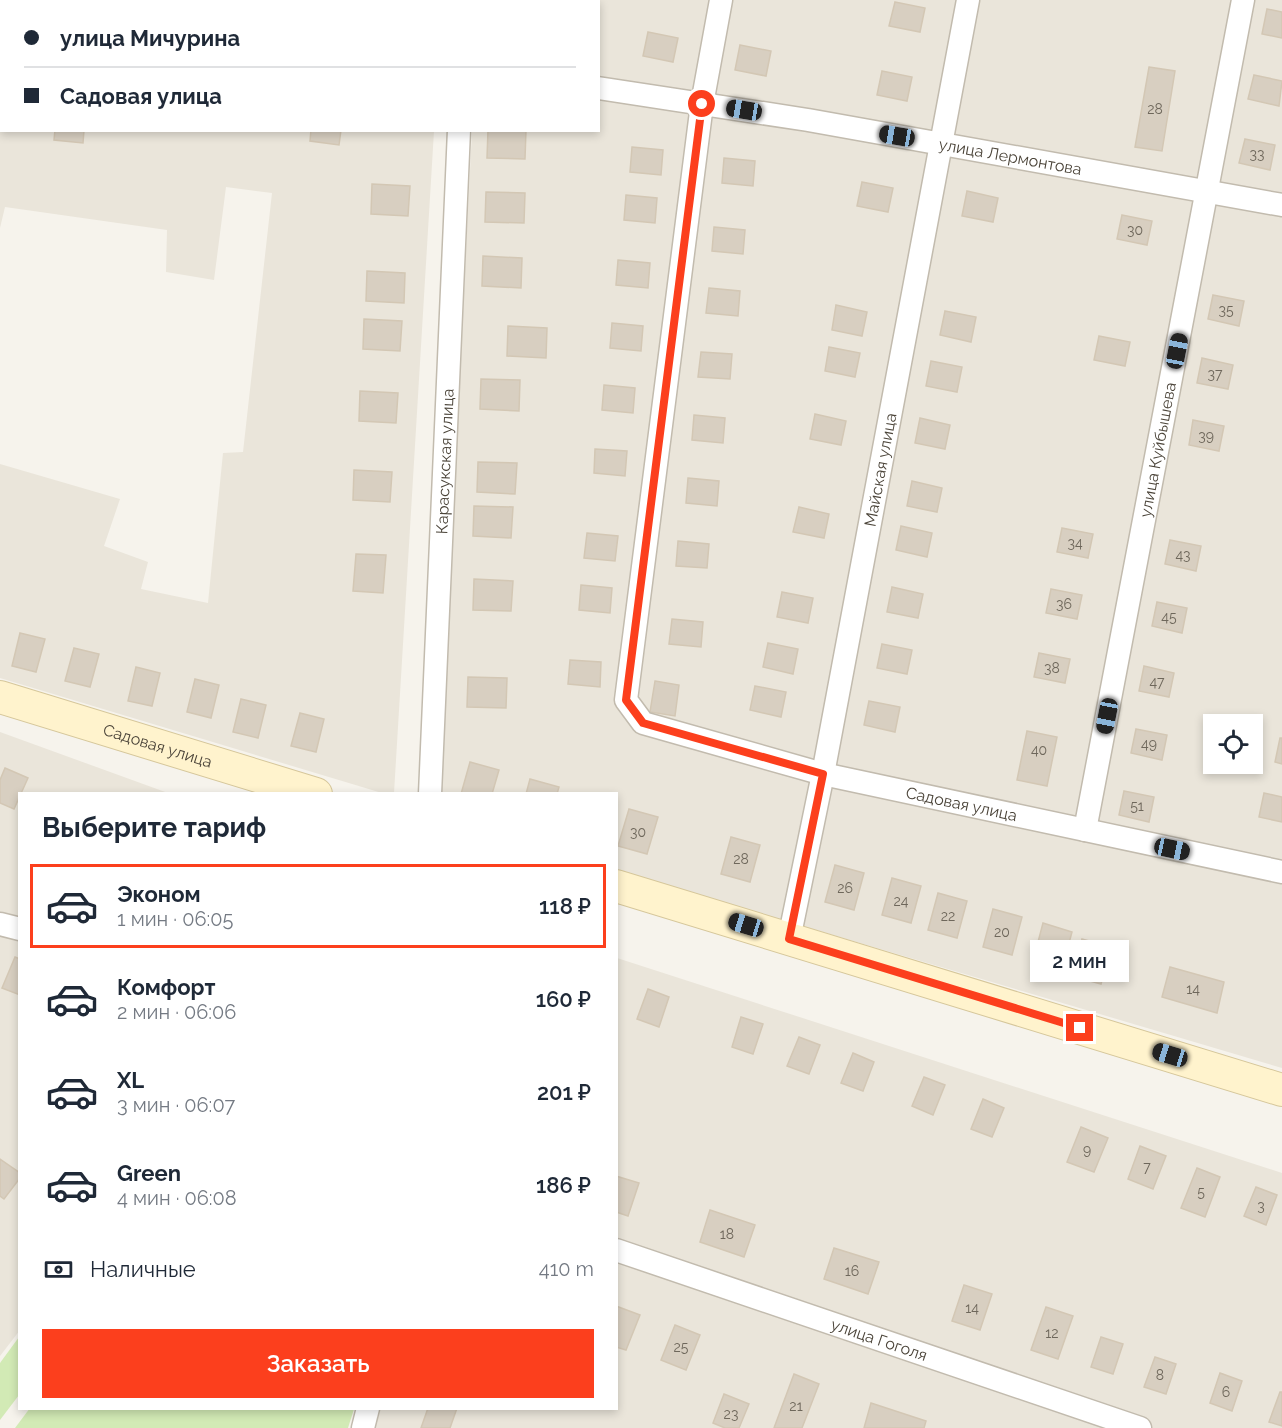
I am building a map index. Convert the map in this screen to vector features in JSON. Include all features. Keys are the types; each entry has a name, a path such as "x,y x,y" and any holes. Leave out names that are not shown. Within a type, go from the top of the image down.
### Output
{"street":[{"path":"702,104 721,0"},
{"name":"Майская улица","path":"789,939 823,774 968,0"},
{"name":"улица Куйбышева","path":"1085,830 1243,0"},
{"name":"улица Лермонтова","path":"600,88 941,144 1282,205"},
{"name":"Садовая улица","path":"702,104 626,700 643,723 823,774 1282,872"},
{"name":"Карасукская улица","path":"430,792 459,132"},
{"name":"Садовая улица","path":"0,697 309,792"},
{"path":"618,887 1282,1090"},
{"path":"0,924 18,928"},
{"name":"улица Гоголя","path":"618,1251 1140,1428"},
{"path":"363,1428 368,1410"}],"shaded area":[{"path":"600,0 1282,0 1282,1068 618,871 618,792 439,792 472,132 600,132"},
{"path":"0,132 434,132 394,792 379,792 0,678 0,464 120,499 104,546 148,562 141,589 208,603 223,453 243,452 272,193 226,187 214,280 166,272 167,230 5,207 0,228"},
{"path":"0,732 165,792 18,792 18,1333 0,1356"},
{"path":"618,958 1282,1173 1282,1428 374,1428 377,1410 618,1410"}],"green space":[{"path":"18,1338 18,1396 0,1420 0,1363"},
{"path":"28,1410 354,1410 348,1428 15,1428"}],"building":[{"path":"895,2 925,8 920,32 889,26"},
{"path":"1267,9 1282,12 1282,38 1262,34"},
{"path":"648,32 678,38 673,62 643,56"},
{"path":"740,45 771,51 766,76 735,70"},
{"path":"1149,67 1175,71 1162,151 1135,147"},
{"path":"882,71 912,77 907,101 877,95"},
{"path":"1254,75 1282,81 1279,106 1248,99"},
{"path":"55,132 84,132 83,143 54,140"},
{"path":"311,132 341,132 339,145 310,141"},
{"path":"488,132 526,132 525,159 487,158"},
{"path":"1245,139 1275,145 1270,170 1239,163"},
{"path":"632,147 663,150 661,175 630,172"},
{"path":"724,158 755,161 753,186 722,183"},
{"path":"862,182 893,188 888,212 857,206"},
{"path":"372,184 410,186 408,216 371,214"},
{"path":"967,191 998,198 993,222 962,216"},
{"path":"486,192 525,193 524,223 485,222"},
{"path":"626,195 657,198 655,223 624,220"},
{"path":"1122,215 1152,221 1147,245 1117,239"},
{"path":"714,227 745,230 743,254 712,251"},
{"path":"483,256 522,258 521,288 482,286"},
{"path":"618,260 650,263 648,288 616,285"},
{"path":"367,271 405,273 404,303 366,301"},
{"path":"709,288 740,291 738,316 706,313"},
{"path":"1213,295 1244,301 1239,326 1208,319"},
{"path":"836,305 867,312 862,336 832,330"},
{"path":"945,311 976,317 971,342 940,335"},
{"path":"364,319 402,321 400,351 363,349"},
{"path":"612,323 643,326 641,351 610,348"},
{"path":"508,326 547,328 546,358 507,356"},
{"path":"1099,336 1130,342 1125,366 1094,360"},
{"path":"829,347 860,353 855,377 825,371"},
{"path":"701,352 732,354 730,379 698,377"},
{"path":"1202,358 1233,365 1228,389 1197,383"},
{"path":"931,361 962,367 957,392 926,386"},
{"path":"481,379 520,380 519,411 480,409"},
{"path":"604,385 635,388 633,413 602,410"},
{"path":"360,391 398,393 396,423 359,421"},
{"path":"815,414 846,421 841,445 810,439"},
{"path":"694,415 725,418 723,443 692,440"},
{"path":"920,418 950,425 945,449 915,443"},
{"path":"1193,420 1224,426 1219,451 1189,445"},
{"path":"595,449 627,451 625,476 594,473"},
{"path":"478,462 517,463 515,494 477,492"},
{"path":"354,470 392,472 390,502 353,500"},
{"path":"688,478 719,481 717,506 686,503"},
{"path":"912,481 942,488 937,512 907,506"},
{"path":"474,506 513,507 511,538 473,536"},
{"path":"799,507 829,514 824,538 793,532"},
{"path":"901,526 932,533 927,557 896,550"},
{"path":"1062,528 1093,534 1088,558 1057,552"},
{"path":"587,533 618,536 615,561 584,558"},
{"path":"1170,540 1201,546 1196,571 1165,564"},
{"path":"678,541 709,544 707,568 676,566"},
{"path":"356,554 386,555 383,593 353,591"},
{"path":"474,579 513,581 511,611 473,610"},
{"path":"581,585 612,588 610,613 579,610"},
{"path":"892,587 923,594 918,618 887,612"},
{"path":"1051,589 1082,595 1077,619 1046,613"},
{"path":"782,592 813,598 808,623 777,617"},
{"path":"1157,602 1187,608 1182,633 1152,626"},
{"path":"672,619 703,622 701,647 669,644"},
{"path":"20,633 45,639 36,672 12,666"},
{"path":"768,643 798,649 793,674 763,667"},
{"path":"882,644 912,650 907,674 877,668"},
{"path":"74,648 99,654 90,687 65,681"},
{"path":"1039,653 1070,659 1065,683 1034,677"},
{"path":"570,660 601,662 600,687 568,684"},
{"path":"1144,666 1174,673 1169,697 1139,691"},
{"path":"136,667 160,673 152,706 128,701"},
{"path":"468,677 507,678 506,708 467,707"},
{"path":"195,679 219,685 211,718 187,712"},
{"path":"655,681 679,685 675,716 650,712"},
{"path":"755,686 786,692 781,717 750,710"},
{"path":"241,699 266,705 258,738 233,732"},
{"path":"869,701 900,707 895,732 864,725"},
{"path":"300,713 324,719 316,752 291,746"},
{"path":"1136,729 1167,735 1162,760 1131,753"},
{"path":"1027,731 1057,737 1047,786 1017,780"},
{"path":"1280,738 1282,738 1282,764 1275,762"},
{"path":"470,762 499,770 493,792 462,792"},
{"path":"5,768 28,778 22,792 18,792 18,800 14,809 0,803 0,780"},
{"path":"530,779 559,787 558,792 527,792"},
{"path":"1124,791 1154,797 1149,822 1119,815"},
{"path":"1264,793 1282,797 1282,822 1259,817"},
{"path":"629,809 658,817 647,854 618,846"},
{"path":"731,837 760,845 750,882 721,874"},
{"path":"835,865 864,873 854,910 825,902"},
{"path":"892,878 921,886 911,923 882,915"},
{"path":"938,893 967,901 957,938 928,930"},
{"path":"993,909 1022,917 1012,955 983,947"},
{"path":"1043,923 1072,932 1062,969 1033,961"},
{"path":"1082,939 1111,947 1101,984 1072,976"},
{"path":"15,957 18,958 18,994 2,988"},
{"path":"1170,967 1224,982 1217,1013 1162,997"},
{"path":"648,989 669,997 659,1027 637,1019"},
{"path":"741,1017 763,1024 753,1054 732,1047"},
{"path":"799,1037 820,1045 809,1074 787,1066"},
{"path":"853,1053 874,1062 863,1091 841,1083"},
{"path":"924,1077 945,1085 933,1115 912,1106"},
{"path":"983,1099 1004,1108 992,1137 971,1129"},
{"path":"1081,1127 1108,1138 1094,1172 1067,1162"},
{"path":"1140,1146 1166,1156 1153,1189 1128,1179"},
{"path":"0,1159 18,1172 18,1181 4,1199 0,1196"},
{"path":"1197,1168 1220,1177 1205,1217 1181,1208"},
{"path":"618,1177 639,1183 628,1216 618,1213"},
{"path":"1256,1187 1277,1195 1266,1225 1244,1216"},
{"path":"710,1210 755,1225 744,1257 700,1242"},
{"path":"834,1248 879,1262 868,1294 824,1279"},
{"path":"964,1285 992,1294 980,1330 952,1321"},
{"path":"618,1307 640,1315 626,1350 618,1348"},
{"path":"1046,1307 1073,1316 1058,1359 1031,1350"},
{"path":"675,1325 700,1335 686,1370 661,1360"},
{"path":"1101,1337 1123,1344 1113,1374 1091,1367"},
{"path":"1155,1357 1176,1364 1166,1394 1144,1387"},
{"path":"1220,1373 1242,1381 1232,1411 1210,1403"},
{"path":"794,1374 819,1384 802,1428 774,1428"},
{"path":"1280,1392 1282,1392 1282,1426 1269,1422"},
{"path":"724,1394 749,1404 739,1428 725,1428 713,1423"},
{"path":"871,1403 926,1421 924,1428 864,1428"},
{"path":"427,1410 456,1410 450,1428 421,1428"}],"route":[{"path":"702,104 626,700 643,723 823,774 789,939 1080,1028"}]}
